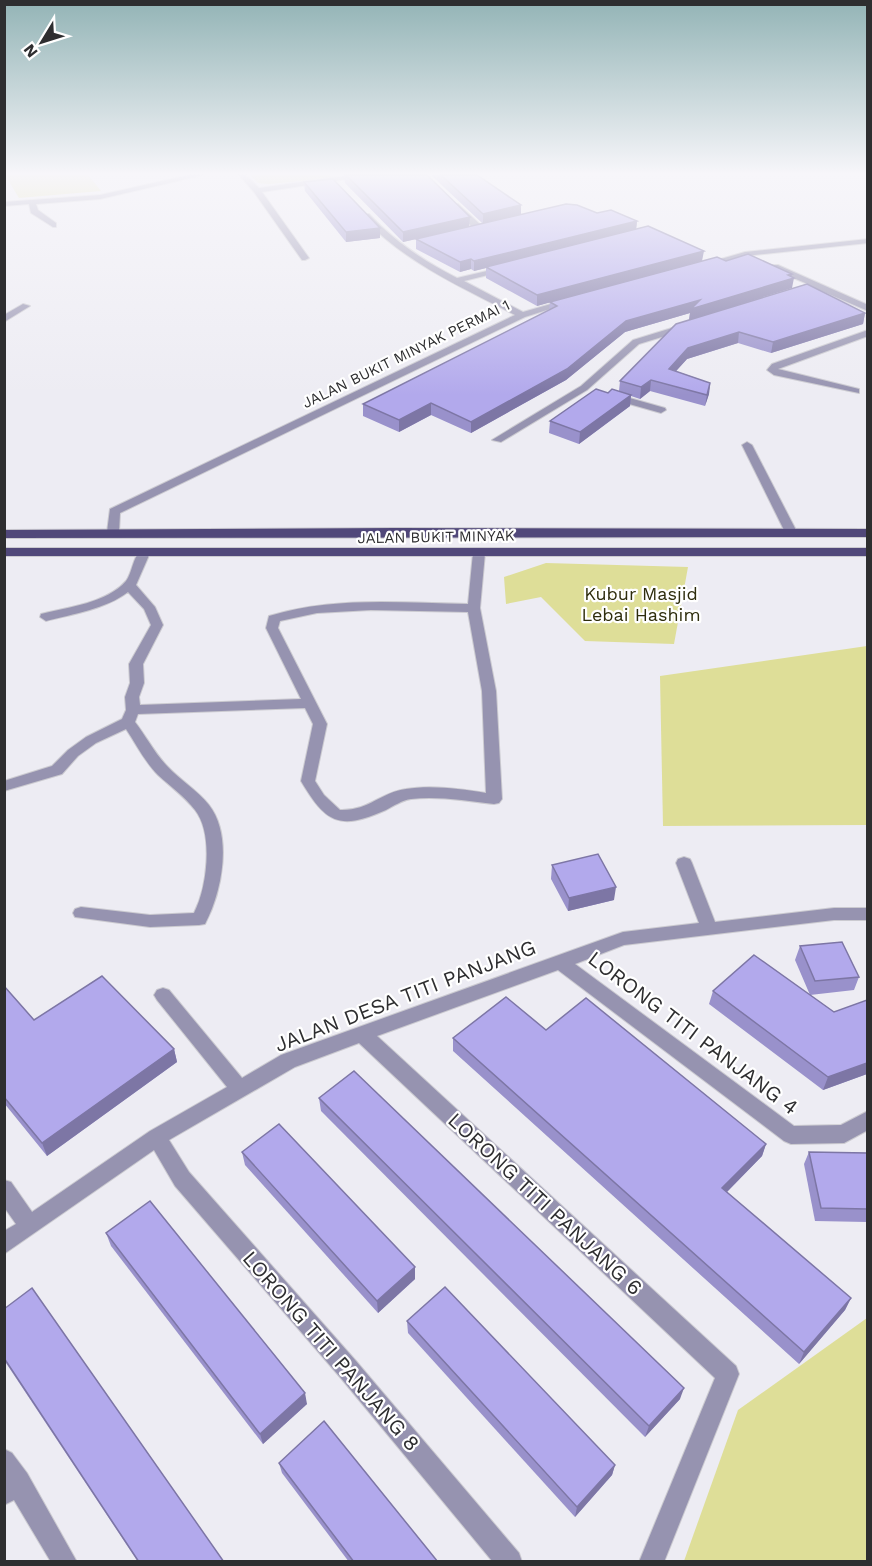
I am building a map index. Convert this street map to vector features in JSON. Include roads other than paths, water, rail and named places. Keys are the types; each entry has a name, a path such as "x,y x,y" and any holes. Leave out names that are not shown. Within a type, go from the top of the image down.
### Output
{"main road":[{"name":"JALAN BUKIT MINYAK","path":"4,534 113,532 867,533"},
{"path":"835,533 829,537 832,543 848,552"},
{"path":"792,534 803,539 807,547 801,552"},
{"name":"JALAN BUKIT MINYAK","path":"4,552 867,552"}],"street":[{"path":"298,248 305,258"},
{"path":"400,248 426,265 522,315"},
{"path":"689,269 745,254 805,248"},
{"path":"745,254 867,308"},
{"path":"455,280 511,266"},
{"path":"783,296 817,286"},
{"name":"JALAN BUKIT MINYAK PERMAI 1","path":"113,532 114,511 522,315 578,300"},
{"path":"4,318 26,306"},
{"path":"497,440 584,388 636,342 704,321"},
{"path":"856,391 772,370 775,366 867,333"},
{"path":"584,388 595,391"},
{"path":"606,394 661,410"},
{"path":"747,445 792,534"},
{"path":"46,617 78,606 106,601 130,585 144,553"},
{"path":"474,608 335,609 288,613 274,619 273,628 320,724 308,781 319,798 336,815 358,816 406,794 447,793 494,799 489,691 474,608 479,553"},
{"path":"81,914 150,921 199,919 208,902 215,874 212,831 203,808 161,770 130,716 132,696 137,683 136,664 157,625 152,608 136,594 130,585"},
{"path":"6,788 57,770 73,753 130,716 309,703"},
{"path":"684,863 710,929"},
{"name":"JALAN DESA TITI PANJANG","path":"4,1244 157,1137 288,1061 623,939 834,914 867,914"},
{"name":"LORONG TITI PANJANG 4","path":"560,962 791,1134 844,1134 867,1119"},
{"path":"163,995 240,1089"},
{"name":"LORONG TITI PANJANG 6","path":"362,1034 728,1374 651,1562"},
{"name":"LORONG TITI PANJANG 8","path":"157,1137 182,1179 348,1370 510,1562"},
{"path":"4,1190 29,1225"},
{"path":"4,1461 11,1487 65,1562"}],"park label":[{"name":"Kubur Masjid Lebai Hashim","path":"641,604"}]}
